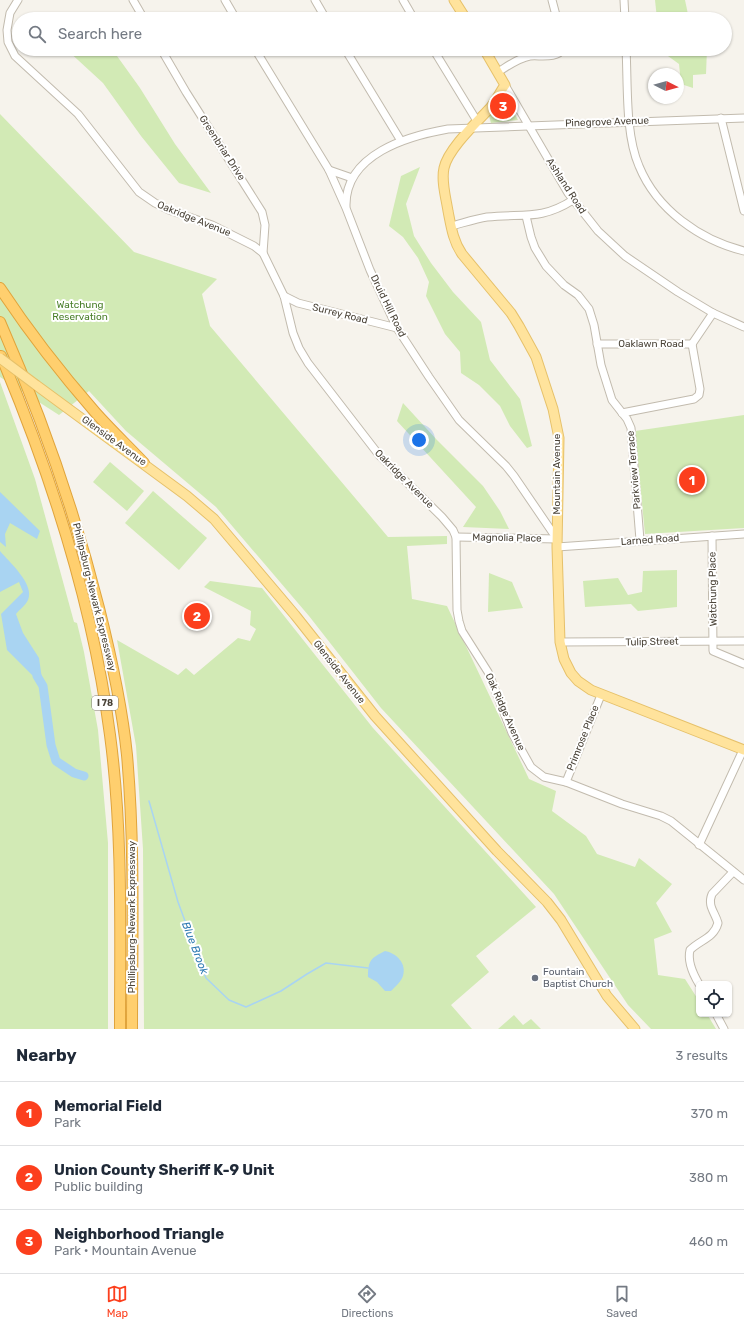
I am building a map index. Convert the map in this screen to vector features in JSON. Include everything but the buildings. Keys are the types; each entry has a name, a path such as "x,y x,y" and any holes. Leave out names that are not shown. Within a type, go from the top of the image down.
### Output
{"highway":[{"path":"0,288 58,369 96,414 144,463"},
{"name":"Phillipsburg-Newark Expressway","path":"0,322 35,404 55,459 88,563 107,640 122,719 126,755 132,858 132,1029"},
{"name":"Phillipsburg-Newark Expressway","path":"0,354 43,465 72,554 103,688 110,736 117,807 119,850 120,1029"}],"main road":[{"path":"454,0 462,12"},
{"name":"Ashland Road","path":"488,56 505,85"},
{"name":"Mountain Avenue","path":"505,85 491,107 474,124 452,151 444,167 444,184 454,239 459,249 511,313 519,326 536,357 553,409 559,438 557,543 560,642 564,659 571,673 586,687 601,695 744,750"},
{"name":"Glenside Avenue","path":"0,358 144,463 214,519 295,615 375,716 497,852 547,902 561,920 607,996 635,1029"}],"street":[{"name":"Oakridge Avenue","path":"12,50 8,42 7,30 10,13 18,0"},
{"path":"133,0 140,12"},
{"path":"225,0 232,12"},
{"path":"315,0 322,12"},
{"path":"403,0 410,12"},
{"path":"552,0 555,12"},
{"path":"624,0 625,12"},
{"name":"Oakridge Avenue","path":"15,56 78,114 139,192 155,203 169,210 212,225 254,246 263,253 284,296 299,348 308,362 379,455 442,517 453,530 456,537"},
{"name":"Greenbriar Drive","path":"165,56 186,92 262,212 265,226 263,253"},
{"name":"Druid Hill Road","path":"259,56 329,170 346,208 370,270 397,328 428,377 459,420 506,466 514,476 557,543"},
{"path":"349,56 401,141"},
{"path":"437,56 474,124"},
{"path":"498,72 523,58 540,56"},
{"path":"626,56 632,137 639,166 646,180 666,206 681,220 718,242 744,251"},
{"name":"Ashland Road","path":"505,85 573,200 598,231 626,256 678,292 713,313 744,327"},
{"path":"721,118 744,211"},
{"name":"Pinegrove Avenue","path":"352,178 370,159 382,150 401,141 426,132 474,124 529,126 630,121 744,118"},
{"path":"329,170 352,178 348,189 346,208"},
{"path":"451,226 485,217 526,216 549,212 573,200"},
{"name":"Parkview Terrace","path":"526,216 531,237 540,257 554,275 564,285 578,295 589,309 593,320 601,365 612,400 627,419 631,428 640,540"},
{"name":"Surrey Road","path":"284,296 298,303 397,328"},
{"path":"288,313 298,303"},
{"name":"Oaklawn Road","path":"597,344 692,344 713,313"},
{"path":"622,413 696,398 699,395 700,389 692,344"},
{"name":"Larned Road","path":"557,543 744,534"},
{"name":"Watchung Place","path":"712,536 713,641"},
{"name":"Magnolia Place","path":"456,537 557,543"},
{"name":"Oak Ridge Avenue","path":"456,537 457,610 459,621 462,630 488,672 512,733 531,767 544,777 566,782 622,804 661,816 670,821 744,880"},
{"path":"713,641 713,651 744,664"},
{"name":"Tulip Street","path":"560,642 744,641"},
{"name":"Primrose Place","path":"566,782 601,695"},
{"path":"699,845 744,750"},
{"path":"698,981 690,964 690,950 712,935 716,929 718,924 710,907 710,898 733,872"},
{"path":"718,1017 724,1029"}],"green space":[{"path":"655,0 685,0 688,12 656,12"},
{"path":"74,56 117,56 140,88 175,144 211,193 179,183 141,136 103,83"},
{"path":"668,56 707,56 706,74 693,75 693,88 684,85 684,68 679,68 679,64"},
{"path":"504,95 518,120 491,123 489,116"},
{"name":"Watchung Reservation","path":"0,114 134,252 217,279 202,294 210,326 388,537 447,536 447,544 407,546 412,599 447,606 529,779 556,791 552,811 586,836 597,854 635,867 639,858 672,884 656,903 672,932 654,939 658,975 685,979 696,996 696,1017 709,1017 716,1029 651,1029 628,1005 554,894 381,708 309,616 216,507 126,431 89,391 59,415 0,377"},
{"path":"420,167 406,204 414,236 431,263 453,292 481,322 490,360 520,399 532,446 527,448 510,426 500,406 479,385 461,373 460,352 445,334 426,296 429,282 418,258 403,237 389,226 401,176"},
{"path":"0,382 35,479 74,622 77,623 84,652 98,730 108,843 108,1029 0,1029"},
{"path":"403,403 483,486 500,511 509,529 463,527 476,507 397,421"},
{"path":"744,415 744,528 645,534 635,431"},
{"path":"110,462 144,491 127,511 93,482"},
{"path":"153,491 207,538 179,570 125,523"},
{"path":"677,570 677,607 638,611 631,604 585,607 583,581 618,578 628,595 642,592 643,571"},
{"path":"489,573 512,582 523,608 488,612"},
{"path":"210,581 262,588 373,728 536,907 476,956 489,972 451,1005 472,1029 144,1029 143,849 136,746 117,640 178,675 186,668 194,675 238,638 250,641 256,629 250,625 251,611 204,587"},
{"path":"514,1015 523,1025 531,1019 541,1029 498,1029"}],"water":[{"path":"0,492 40,531 37,539 10,523 5,534 6,547 0,542"},
{"path":"0,551 15,567 25,580 28,587 28,600 16,614 23,633 39,658 43,686 7,650 1,614 23,592 19,582 0,592"},
{"path":"385,951 397,956 400,959 404,971 402,978 391,991 385,991 377,982 368,977 371,960"}],"waterway":[{"name":"Blue Brook","path":"37,676 43,686 51,745 56,761 74,773 84,776"},
{"name":"Blue Brook","path":"149,801 178,902 206,978 229,1000 246,1007 281,991 326,963 368,968"}],"place":[{"name":"Neighborhood Triangle","path":"503,106"},
{"name":"Memorial Field","path":"692,480"},
{"name":"Union County Sheriff K-9 Unit","path":"197,616"},
{"name":"Fountain Baptist Church","path":"535,978"}]}
